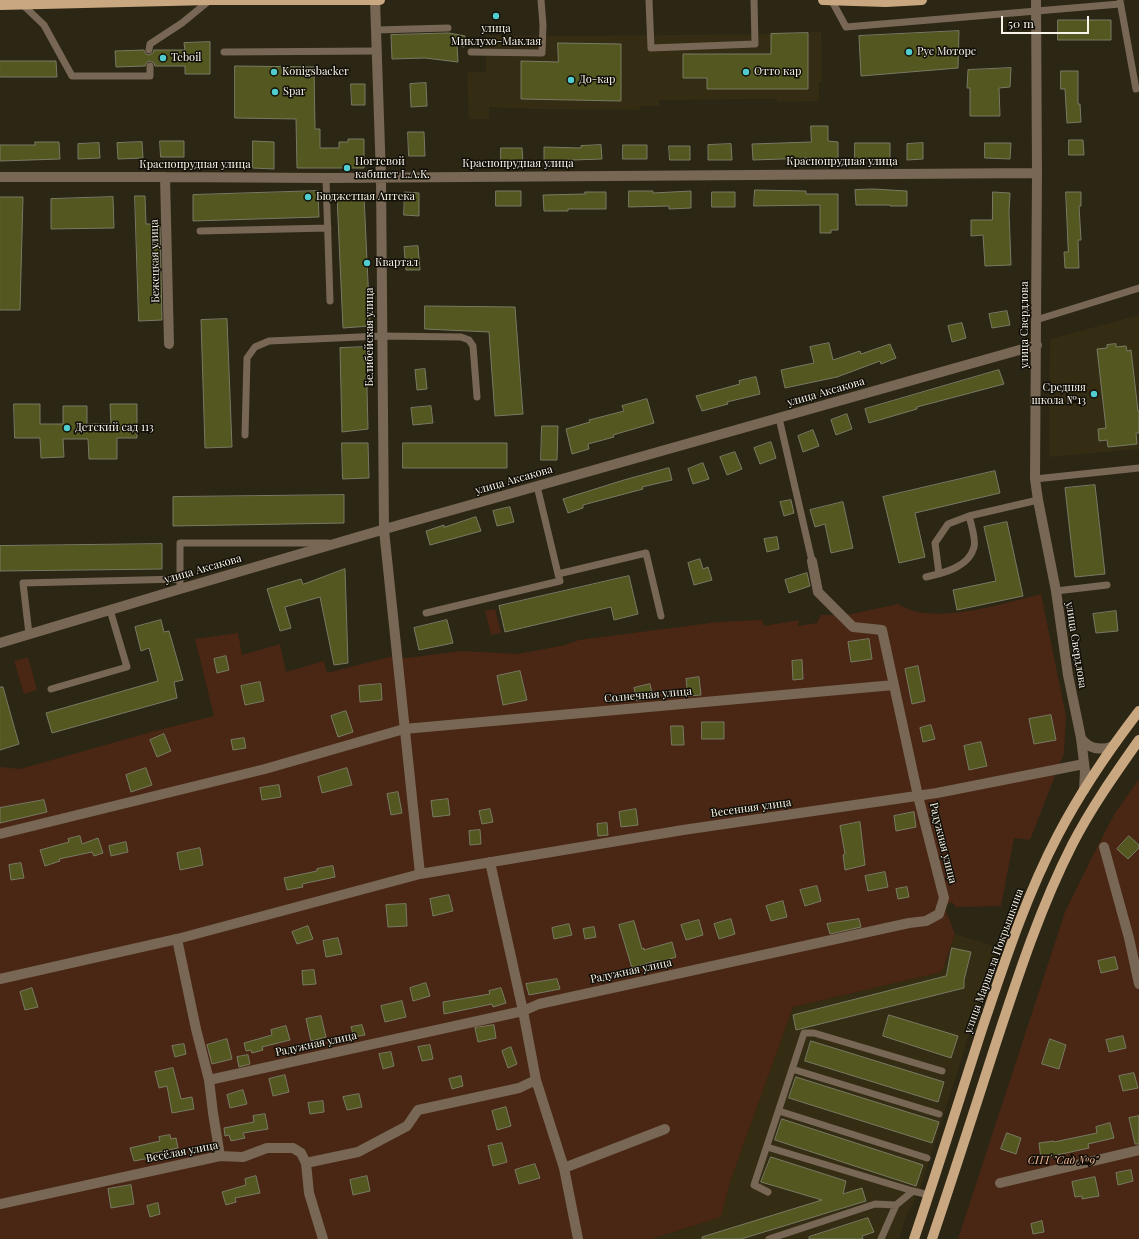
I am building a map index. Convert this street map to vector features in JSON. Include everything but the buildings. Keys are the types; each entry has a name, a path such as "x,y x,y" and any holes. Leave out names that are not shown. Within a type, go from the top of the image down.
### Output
{"main road":[{"path":"0,5 23,5 50,2 380,0"},
{"path":"827,1 886,2 922,0"},
{"name":"улица Маршала Покрышкина","path":"914,1239 1000,974 1022,916 1049,852 1084,790 1113,746 1139,711"},
{"path":"932,1239 1017,980 1047,899 1087,818 1112,778 1139,740"}],"street":[{"name":"Белибейская улица","path":"375,0 381,177 384,530 420,874"},
{"name":"улица Свердлова","path":"1036,5 1036,479 1038,500 1056,591 1068,675 1081,738 1084,764 1084,790"},
{"name":"Краснопрудная улица","path":"0,178 326,178 1037,173"},
{"name":"Бежецкая улица","path":"165,177 169,344"},
{"name":"улица Аксакова","path":"0,643 110,610 180,584 338,543 1037,345"},
{"name":"Радужная улица","path":"209,1080 523,1010 539,1004 901,925 926,921 939,914 944,898 918,796 882,630 852,627 818,592 812,561"},
{"name":"Солнечная улица","path":"0,834 264,769 404,729 894,685"},
{"path":"1081,738 1094,748 1105,749 1113,746"},
{"name":"Весенняя улица","path":"0,980 177,939 420,874 683,830 918,796 1084,764"},
{"path":"1104,847 1129,938 1139,984"},
{"path":"490,862 523,1010 536,1080 564,1168 578,1239"},
{"path":"177,939 196,1029 209,1080 212,1113 220,1156"},
{"path":"323,1239 309,1193 306,1163 358,1152 407,1126 418,1110 519,1088 536,1080"},
{"path":"564,1168 665,1129"},
{"name":"Весёлая улица","path":"0,1204 220,1156 243,1157 267,1148 293,1148 301,1153 306,1163"},
{"path":"1000,1182 1139,1150"}],"lane":[{"path":"149,50 150,44 182,23 210,0"},
{"path":"471,52 542,53 543,25 541,0"},
{"path":"649,0 651,48 754,44 754,0"},
{"path":"827,1 846,27 1036,5 1120,2 1136,89"},
{"path":"23,5 44,25 72,76 150,76 150,66"},
{"path":"376,30 448,28"},
{"path":"224,52 377,51"},
{"path":"326,178 330,301"},
{"path":"200,230 328,228"},
{"path":"1036,320 1139,288"},
{"path":"245,435 247,358 255,347 269,341 382,336 461,337 469,340 473,346 477,397"},
{"path":"779,418 812,561"},
{"path":"1036,479 1139,468"},
{"path":"426,613 560,581 537,486"},
{"path":"939,574 935,543 948,524 969,516 1038,500"},
{"path":"926,576 939,574 954,569 967,560 975,546 969,516"},
{"path":"29,634 23,583 180,584 180,543 338,543"},
{"path":"558,574 646,553 661,616"},
{"path":"1056,591 1108,585"},
{"path":"51,689 127,667 110,610"},
{"path":"768,1192 754,1185 804,1034 814,1033 942,1071"},
{"path":"792,1069 939,1114"},
{"path":"779,1111 927,1158"},
{"path":"767,1148 929,1195"},
{"path":"881,1239 896,1205 913,1191"},
{"path":"769,1239 875,1204 896,1205"}],"shaded area":[{"path":"770,32 821,32 822,82 819,82 819,101 777,102 777,99 659,100 659,106 640,106 640,110 489,107 489,119 469,119 467,73 486,72 486,36 770,34"},
{"name":"Средняя школа №13","path":"1139,315 1139,449 1049,457 1050,339"},
{"path":"955,934 997,947 921,1186 904,1222 899,1239 652,1239 721,1217 730,1182 793,1007 942,972"}],"green space":[{"path":"1041,594 1066,716 1064,753 1030,840 1014,838 1001,906 956,907 952,902 944,906 955,934 942,972 793,1007 730,1182 721,1217 652,1239 0,1239 0,767 20,769 214,716 195,639 238,633 242,655 280,644 286,672 324,661 327,673 389,657 407,658 462,651 518,654 565,645 579,640 718,622 762,620 764,626 799,620 798,626 817,623 821,615 847,615 898,604 912,611 948,613 988,607"},
{"path":"495,609 501,633 491,635 485,611"},
{"path":"28,657 37,690 24,694 14,661"},
{"name":"СНТ \"Сад №9\"","path":"1139,779 1139,1239 958,1239 1065,912 1115,813"}],"place":[{"name":"улица Миклухо-Маклая","path":"496,16"},
{"name":"Рус Моторс","path":"909,52"},
{"name":"Teboil","path":"163,58"},
{"name":"Konigsbacker","path":"274,72"},
{"name":"Отто кар","path":"746,72"},
{"name":"До-кар","path":"571,80"},
{"name":"Spar","path":"275,92"},
{"name":"Ногтевой кабинет L.A.K.","path":"347,168"},
{"name":"Бюджетная Аптека","path":"308,197"},
{"name":"Квартал","path":"367,263"},
{"name":"Средняя школа №13","path":"1094,394"},
{"name":"Детский сад 113","path":"67,428"}]}
